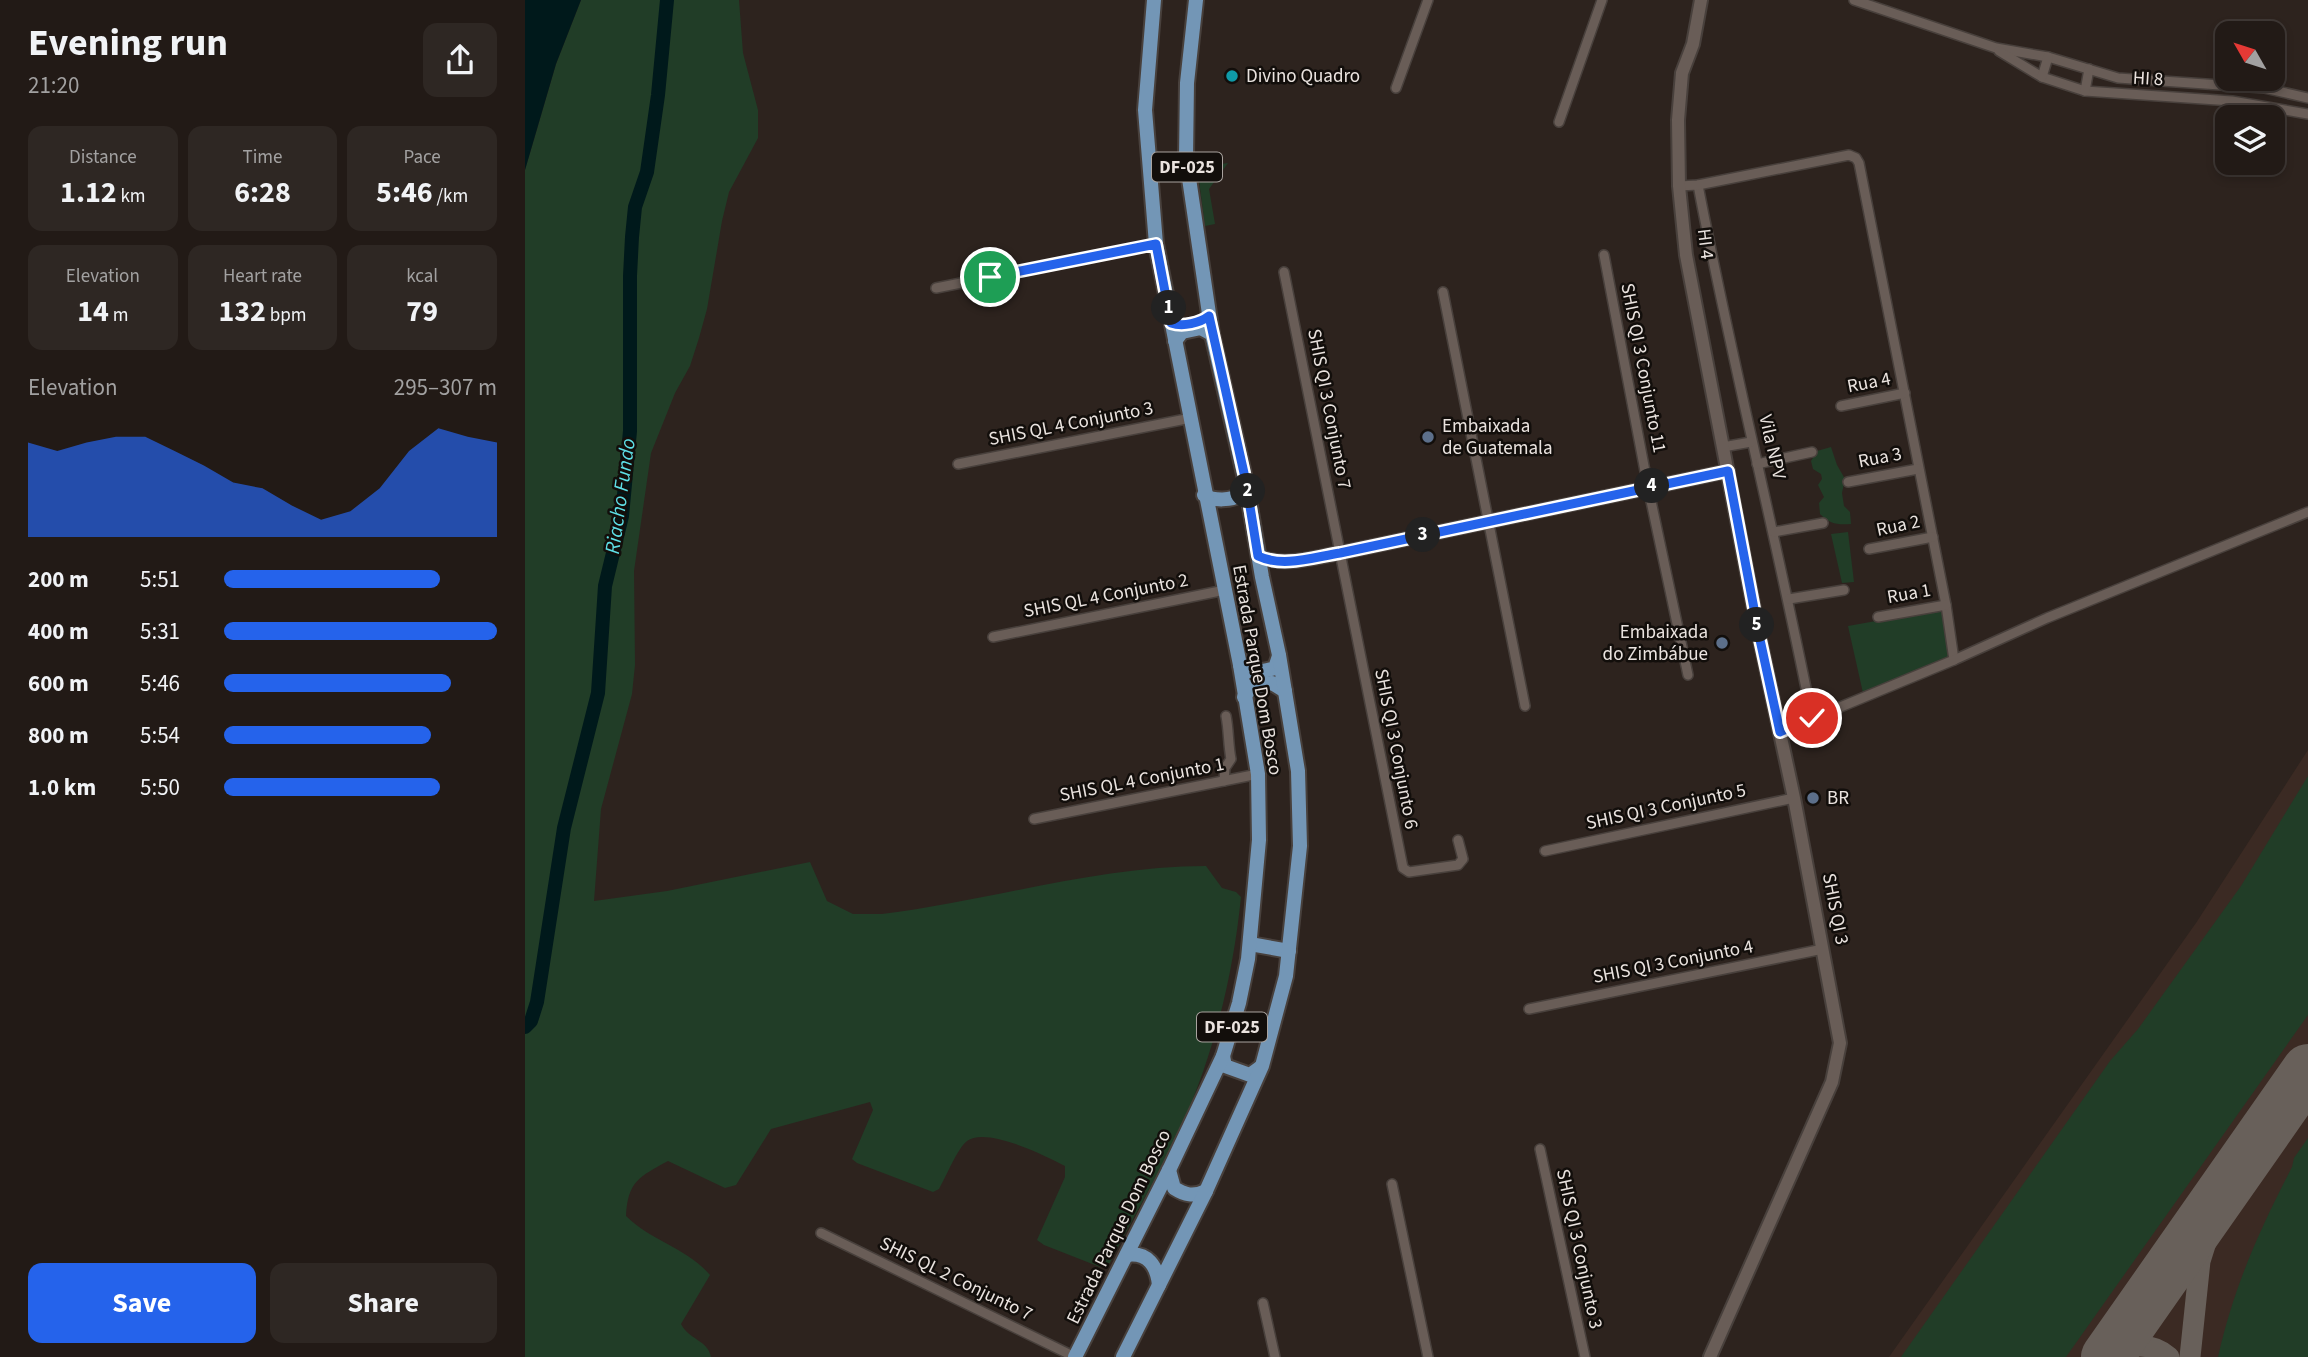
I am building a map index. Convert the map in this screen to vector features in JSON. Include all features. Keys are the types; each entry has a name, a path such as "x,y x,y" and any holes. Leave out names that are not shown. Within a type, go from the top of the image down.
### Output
{"main road":[{"name":"Estrada Parque Dom Bosco","path":"1075,1357 1223,1056 1239,1003 1250,944 1259,841 1258,775 1240,665 1156,244 1145,110 1154,0"},
{"name":"Estrada Parque Dom Bosco","path":"1123,1357 1206,1191 1262,1066 1286,975 1300,846 1298,771 1285,691 1246,482 1212,334 1186,158 1187,83 1196,0"},
{"path":"1171,323 1180,326 1204,320 1209,316"},
{"path":"1175,341 1182,332 1201,328 1212,334"},
{"path":"1204,495 1214,500 1238,496 1244,490 1246,482"},
{"path":"1209,518 1220,508 1240,505 1251,511"},
{"path":"1240,665 1252,673 1257,673 1275,668 1279,655"},
{"path":"1244,697 1251,687 1272,683 1285,691"},
{"path":"1250,944 1289,951"},
{"path":"1223,1056 1226,1066 1250,1075 1262,1066"},
{"path":"1169,1170 1174,1188 1183,1194 1198,1195 1206,1191"},
{"path":"1156,1196 1170,1193 1180,1197 1189,1204 1193,1216"},
{"path":"1127,1255 1133,1254 1148,1259 1154,1265 1159,1285"}],"street":[{"path":"1397,88 1428,0"},
{"path":"1559,122 1602,0"},
{"name":"HI 4","path":"1693,44 1696,0"},
{"name":"HI 4","path":"1701,0 1693,44 1682,73 1678,120 1679,186 1686,255 1723,447"},
{"name":"HI 8","path":"1854,0 1996,48 2049,57 2118,78 2215,84"},
{"name":"HI 8","path":"1996,48 2042,77 2085,91 2232,101 2304,112"},
{"path":"2042,77 2049,57"},
{"path":"2085,91 2089,69"},
{"path":"2117,95 2118,78"},
{"path":"2232,101 2233,91"},
{"name":"HI 8","path":"2278,91 2305,97"},
{"path":"2304,112 2305,97"},
{"path":"1679,186 1698,185 1849,155 1859,163 1946,605 1954,660"},
{"name":"Vila NPV","path":"1698,185 1751,442 1789,599 1812,718"},
{"path":"936,288 1156,244"},
{"name":"SHIS QI 3 Conjunto 11","path":"1604,255 1648,487 1688,675"},
{"name":"SHIS QI 3 Conjunto 7","path":"1284,272 1340,553"},
{"path":"1443,292 1486,521 1525,706"},
{"name":"Rua 4","path":"1841,406 1905,393"},
{"name":"SHIS QL 4 Conjunto 3","path":"958,464 1191,418"},
{"path":"1723,447 1751,442"},
{"name":"SHIS QI 3","path":"1710,1357 1826,1096 1837,1067 1840,1043 1723,447"},
{"path":"1757,464 1812,452"},
{"name":"Rua 3","path":"1848,482 1918,468"},
{"path":"1258,556 1283,562 1340,553 1728,471"},
{"path":"1780,732 1954,660 2047,618 2308,512"},
{"path":"1774,532 1823,523"},
{"name":"Rua 2","path":"1870,550 1933,537"},
{"name":"SHIS QI 3 Conjunto 6","path":"1340,553 1403,868 1409,872 1458,865 1463,859 1458,840"},
{"path":"1262,577 1283,562"},
{"name":"SHIS QL 4 Conjunto 2","path":"993,637 1225,590"},
{"path":"1789,599 1844,590"},
{"name":"Rua 1","path":"1878,617 1946,605"},
{"path":"1224,781 1225,768 1231,759 1226,716"},
{"name":"SHIS QL 4 Conjunto 1","path":"1034,819 1258,775"},
{"name":"SHIS QI 3 Conjunto 5","path":"1545,851 1794,798"},
{"name":"SHIS QI 3 Conjunto 4","path":"1529,1009 1823,949"},
{"name":"SHIS QI 3 Conjunto 3","path":"1540,1149 1585,1357"},
{"path":"1392,1184 1429,1357"},
{"name":"SHIS QL 2 Conjunto 7","path":"821,1233 1075,1357"},
{"path":"1263,1303 1275,1357"}],"shaded area":[{"path":"2308,750 2308,1357 1889,1357 2196,923"}],"green space":[{"path":"581,0 739,0 743,53 758,110 758,138 729,192 699,338 690,366 675,393 651,453 634,571 635,665 632,694 601,809 594,901 667,891 810,862 827,901 853,914 882,914 1124,872 1206,866 1222,888 1236,892 1241,897 1221,1014 1204,1070 1182,1125 1110,1263 1100,1267 1037,1240 1065,1177 1065,1166 1016,1144 988,1137 976,1137 967,1141 939,1189 933,1192 857,1163 852,1159 873,1110 870,1102 771,1129 736,1185 725,1188 668,1161 642,1176 633,1187 626,1216 646,1232 691,1258 710,1275 681,1324 706,1347 711,1357 525,1357 525,170 556,64"},
{"path":"1228,163 1209,189 1215,224 1205,226 1198,173 1201,167 1212,169 1215,165"},
{"path":"1831,447 1845,479 1842,493 1844,506 1850,512 1851,524 1834,523 1820,514 1819,503 1824,497 1818,485 1822,479 1821,474 1813,469 1811,461 1817,451"},
{"path":"1848,532 1854,582 1842,583 1831,534"},
{"path":"1943,609 1949,658 1863,693 1848,626"},
{"path":"2308,776 2308,1015 2066,1357 1901,1357 2110,1061 2138,1029 2241,886"},
{"path":"2308,1138 2308,1357 2218,1357 2224,1331 2249,1259 2294,1158"}],"water":[{"path":"525,0 581,0 556,64 525,170"}],"waterway":[{"name":"Riacho Fundo","path":"525,1027 531,1021 537,1002 564,828 598,693 605,586 622,516 630,431 632,237 635,207 647,172 667,0"}],"taxiway":[{"path":"2190,1357 2200,1261 2212,1223 2232,1179"},
{"path":"2110,1357 2124,1349 2139,1346 2155,1349 2169,1357"}],"runway":[{"path":"2107,1357 2308,1070"}],"place":[{"name":"Divino Quadro","path":"1232,76"},
{"name":"Embaixada de Guatemala","path":"1428,437"},
{"name":"Embaixada do Zimbábue","path":"1722,643"},
{"name":"BR","path":"1813,798"}],"route":[{"path":"990,277 1156,244 1171,323 1180,326 1204,320 1209,316 1246,482 1258,556 1271,561 1283,562 1340,553 1728,471 1780,732 1812,718"}]}
